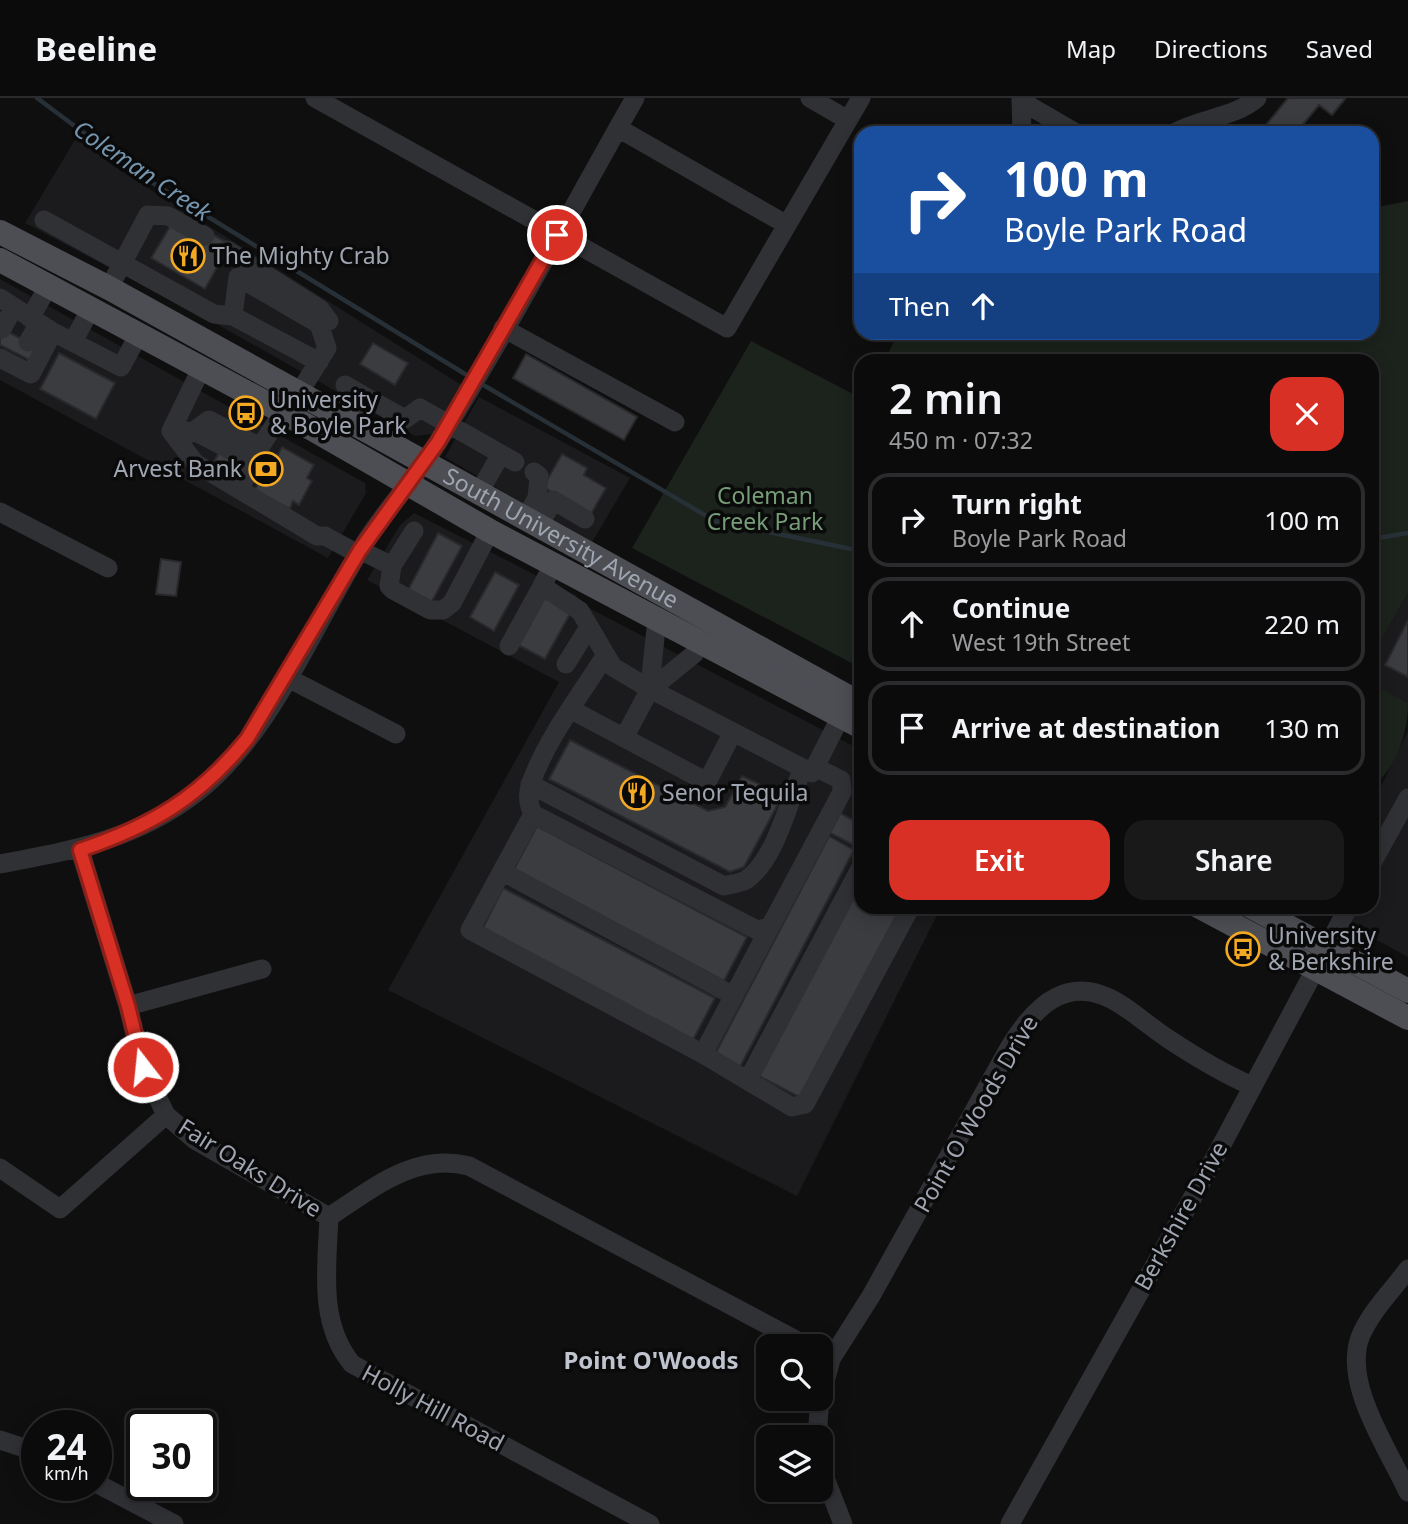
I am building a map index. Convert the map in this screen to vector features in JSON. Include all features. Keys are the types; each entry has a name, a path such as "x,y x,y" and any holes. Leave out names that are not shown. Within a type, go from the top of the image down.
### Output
{"main road":[{"name":"South University Avenue","path":"0,232 162,317 291,402 408,484 490,531 547,576 657,619 854,716"},
{"name":"South University Avenue","path":"0,260 202,368 350,421 532,523 854,716"},
{"path":"1213,914 1408,1018"},
{"path":"1265,914 1408,991"}],"street":[{"path":"315,98 727,328 861,98"},
{"path":"0,864 80,850 136,830 198,791 247,739 359,552 449,425 635,98"},
{"path":"810,98 848,120"},
{"path":"1187,126 1240,110 1256,98"},
{"path":"1021,99 1022,126"},
{"path":"1021,99 1065,126"},
{"path":"618,128 788,225"},
{"path":"109,288 148,215 168,216 205,236"},
{"path":"44,220 214,314 233,316 326,341"},
{"path":"174,433 191,433 209,420 260,447 291,402 326,341 320,309 227,250"},
{"path":"233,316 237,277 319,324 326,341"},
{"path":"2,329 48,286"},
{"path":"162,317 175,293"},
{"path":"73,342 91,308"},
{"path":"20,312 121,368 139,334"},
{"path":"20,312 31,374 16,356 20,312"},
{"path":"503,328 675,422"},
{"path":"174,433 202,368"},
{"path":"345,385 405,419 420,408 508,458 478,494"},
{"path":"350,421 364,396"},
{"path":"199,428 252,461 245,479"},
{"path":"174,433 245,479 317,536 325,536 393,566"},
{"path":"532,523 539,476 534,472"},
{"path":"532,523 553,500 585,519"},
{"path":"0,512 108,568"},
{"path":"414,531 393,566 389,586 430,610 443,610 452,603 490,531"},
{"path":"509,646 547,576 580,611 613,667 652,685 733,732 841,780 842,792 703,1054"},
{"path":"624,738 652,685 657,619"},
{"path":"566,664 589,628"},
{"path":"652,685 661,681 694,654 702,642"},
{"path":"605,656 530,784 528,804 533,814 757,930 770,927"},
{"path":"286,677 396,734"},
{"path":"572,710 707,782 733,732"},
{"path":"530,784 724,886 744,881 760,866 809,767 854,716"},
{"path":"1379,854 1400,828 1408,798"},
{"path":"533,814 470,930 703,1054 792,1107 805,1104 907,914"},
{"name":"Fair Oaks Drive","path":"80,850 128,1006 143,1067 166,1115 195,1140 329,1217 415,1165 442,1161 469,1166 784,1334"},
{"path":"503,872 734,996"},
{"path":"748,1080 854,880"},
{"name":"Berkshire Drive","path":"1010,1524 1318,970 1345,914"},
{"path":"128,1006 262,970"},
{"name":"Point O Woods Drive","path":"833,1347 872,1296 1009,1048 1036,1009 1069,993 1102,996 1121,1004 1167,1038 1227,1075 1252,1086"},
{"path":"0,1168 60,1209 166,1115"},
{"name":"Holly Hill Road","path":"329,1217 328,1315 334,1338 352,1364 650,1524"},
{"path":"1408,1269 1369,1319 1360,1337 1356,1366 1366,1404 1408,1492"},
{"path":"0,1440 21,1447"},
{"path":"112,1491 174,1524"},
{"path":"833,1499 843,1524"}],"shaded area":[{"path":"76,138 121,171 463,386 434,434 415,436 222,327 25,223"},
{"path":"0,279 365,483 366,493 328,558 0,380"},
{"path":"479,397 630,478 591,544 445,457"},
{"path":"414,513 575,595 589,608 854,746 854,914 938,914 797,1196 388,990 559,682 367,580 400,525"},
{"path":"1408,593 1408,703 1379,687 1379,644"},
{"path":"1408,731 1408,957 1329,914 1379,914 1379,791"}],"green space":[{"path":"1408,201 1408,593 1379,644 1379,354 888,354 895,340 1379,340 1379,207"},
{"name":"Coleman Creek Park","path":"751,341 854,394 854,664 632,548"},
{"path":"1379,687 1408,703 1403,738 1394,760 1379,781"}],"building":[{"path":"1288,98 1345,99 1332,115 1319,105 1302,126 1265,126"},
{"name":"The Mighty Crab","path":"172,223 208,232 230,244 205,289 151,258"},
{"path":"0,328 38,347 31,361 0,345"},
{"path":"373,343 408,363 395,385 360,364"},
{"path":"59,353 115,383 96,419 40,389"},
{"path":"526,354 637,417 624,440 513,378"},
{"name":"Arvest Bank","path":"227,438 275,460 282,447 314,465 307,478 312,481 299,505 293,501 290,509 254,491 259,482 240,472 237,479 212,465"},
{"path":"562,454 587,468 584,475 606,488 591,514 543,487"},
{"path":"438,533 462,546 430,605 407,592"},
{"path":"161,559 181,562 176,596 156,594"},
{"path":"495,572 519,585 494,631 470,617"},
{"path":"545,597 571,612 545,659 518,645"},
{"path":"1408,620 1408,677 1385,665"},
{"path":"570,740 708,811 725,807 742,776 783,795 744,867 730,872 549,779"},
{"path":"840,813 854,820 854,845 830,833"},
{"path":"537,826 747,937 724,981 514,869"},
{"path":"829,836 854,850 740,1067 715,1054"},
{"path":"503,888 715,998 693,1040 482,930"},
{"path":"854,895 854,914 900,914 803,1099 759,1076"}],"waterway":[{"name":"Coleman Creek","path":"37,98 143,177 465,374"},
{"name":"Coleman Creek","path":"485,386 715,521 854,550"},
{"name":"Coleman Creek","path":"1379,538 1408,533"}],"place":[{"name":"The Mighty Crab","path":"188,256"},
{"name":"University & Boyle Park","path":"246,413"},
{"name":"Arvest Bank","path":"266,469"},
{"name":"Senor Tequila","path":"637,793"},
{"name":"University & Berkshire","path":"1243,949"}],"district":[{"name":"Point O'Woods","path":"651,1361"}],"route":[{"path":"143,1067 128,1006 80,850 136,830 185,801 229,762 247,739 261,720 372,531 438,442 557,235"}]}
